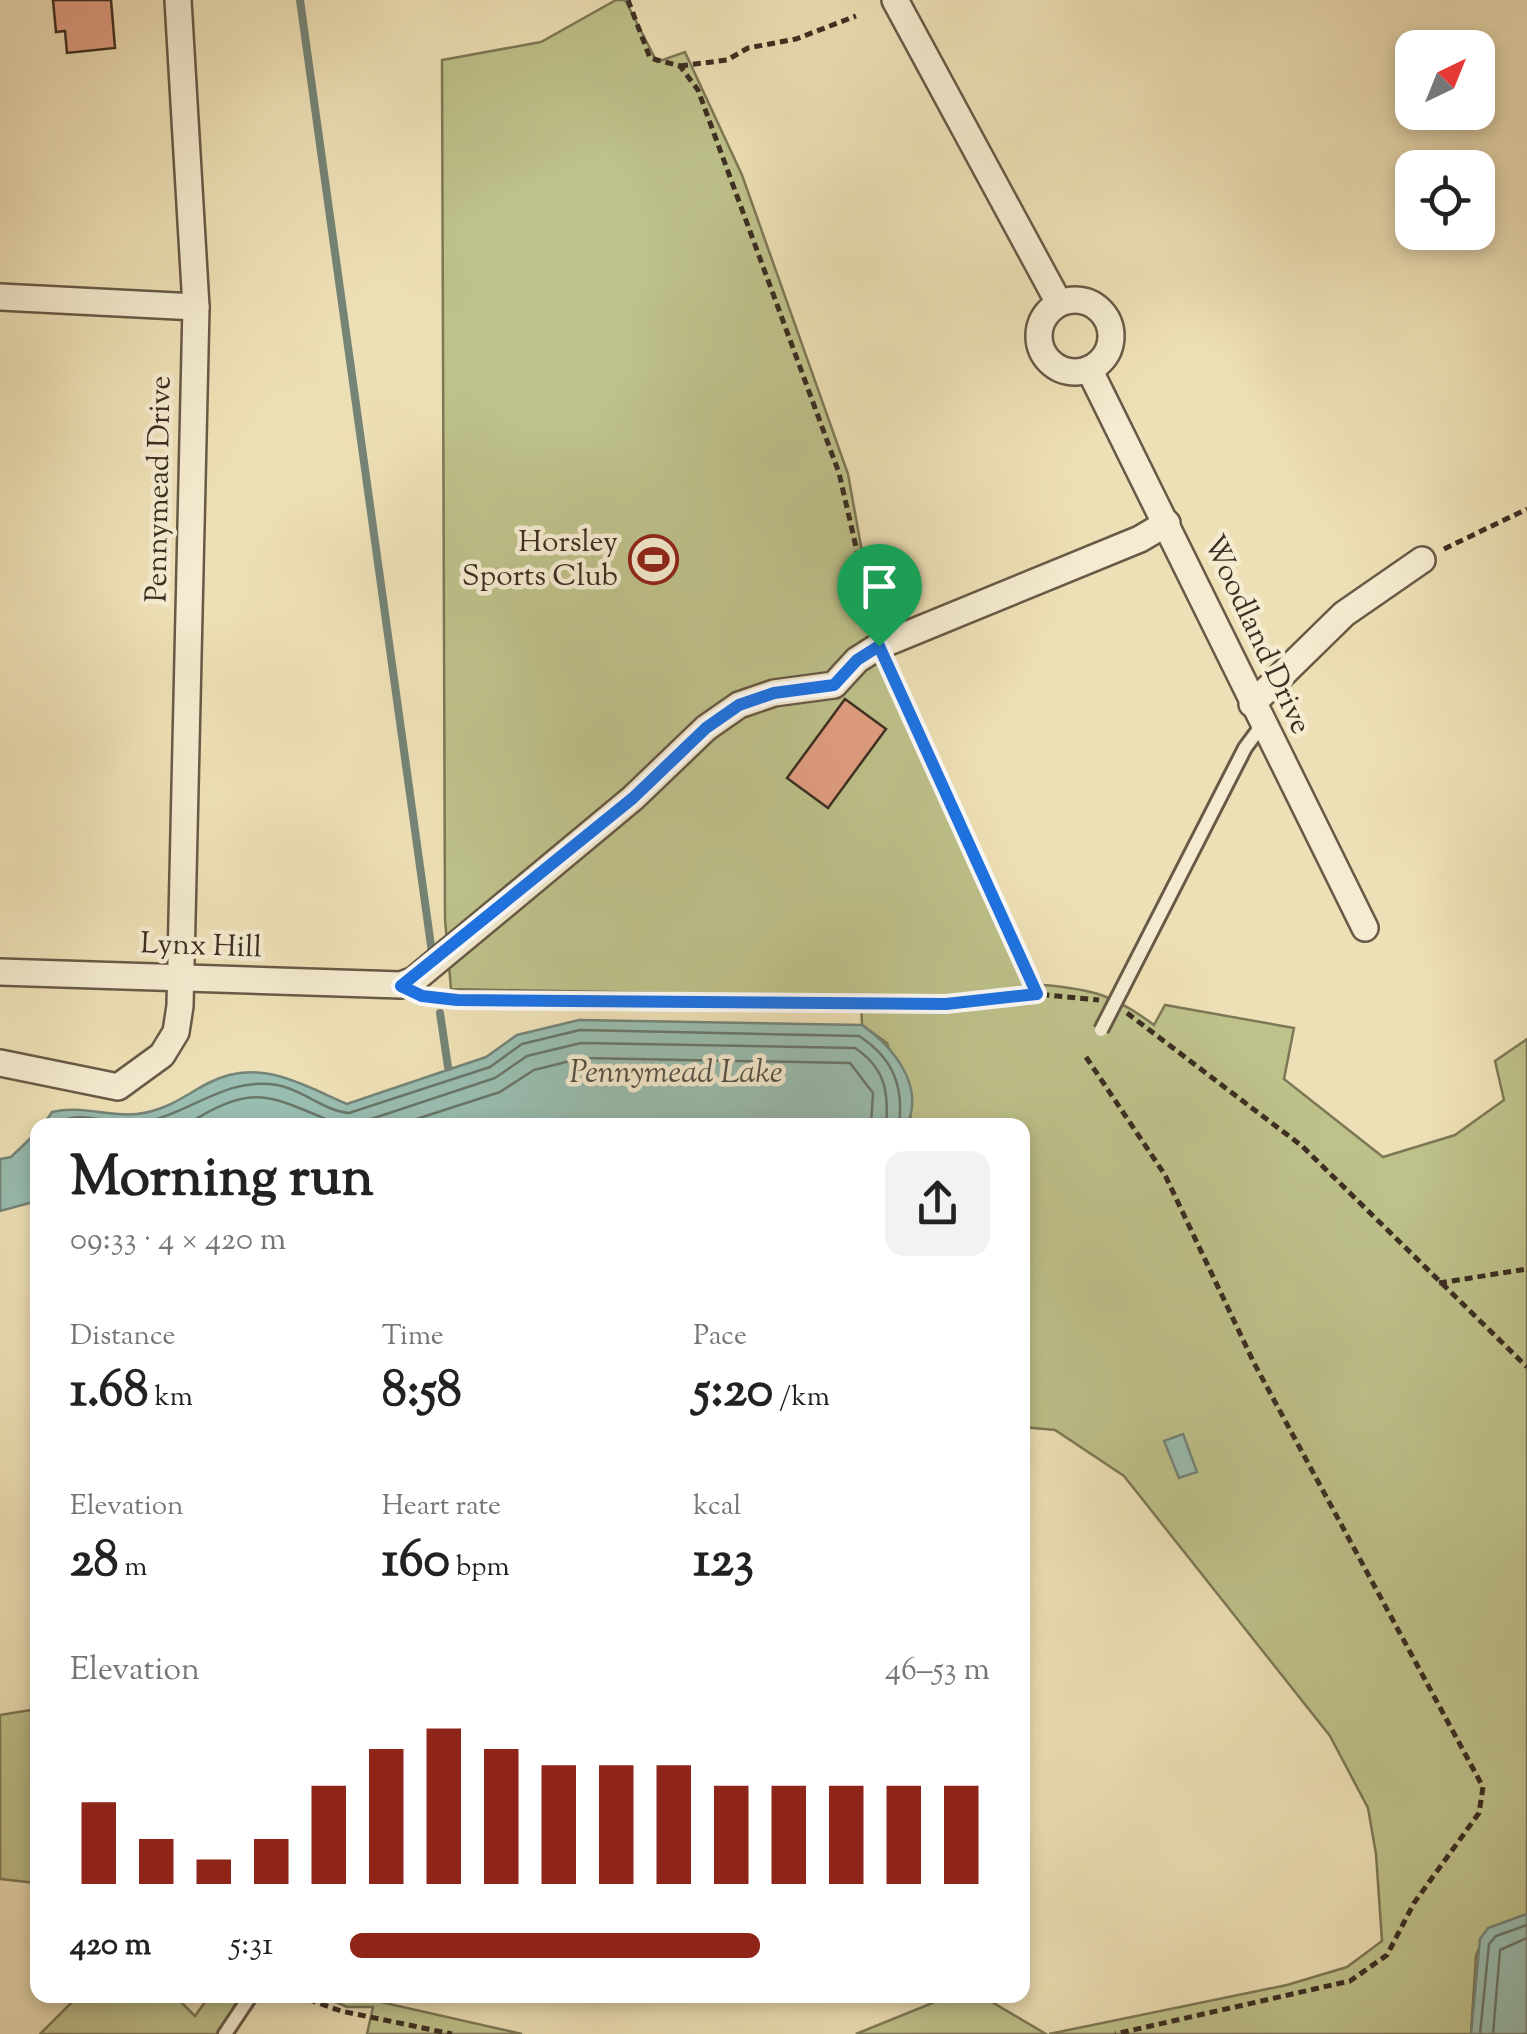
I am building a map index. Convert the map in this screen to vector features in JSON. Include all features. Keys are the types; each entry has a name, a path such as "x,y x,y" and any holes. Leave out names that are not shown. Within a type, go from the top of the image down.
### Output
{"street":[{"name":"Pennymead Drive","path":"0,1063 118,1087 144,1071 176,1032 181,980 196,307 178,0"},
{"path":"895,0 1059,303"},
{"path":"0,297 196,307"},
{"path":"1078,299 1096,306 1109,320 1112,340 1105,358 1090,369 1071,372 1054,365 1042,350 1039,332 1045,315 1059,303 1078,299"},
{"name":"Woodland Drive","path":"1090,369 1365,928"},
{"path":"401,986 633,798 706,728 739,705 774,693 834,685 857,660 879,646 1140,539 1167,522"},
{"path":"1257,715 1344,614 1422,560"},
{"name":"Lynx Hill","path":"0,972 401,986"}],"lane":[{"path":"1100,1030 1245,748 1257,715"},
{"path":"225,2034 246,2003"}],"path":[{"path":"628,0 650,58 680,66 727,60 748,48 796,40 856,16"},
{"path":"680,66 698,90 840,474 879,646 1037,994"},
{"path":"1422,560 1527,509"},
{"path":"401,986 422,996 457,1000 946,1004 1037,994 1095,998 1109,1004"},
{"path":"1123,1010 1302,1146 1527,1367"},
{"path":"1086,1057 1165,1175 1254,1363 1483,1786 1480,1814 1414,1902 1387,1955 1350,1981 1115,2034"},
{"path":"1439,1284 1527,1269"},
{"path":"319,2003 452,2034"}],"green space":[{"path":"616,0 625,0 657,62 685,52 742,175 848,474 879,646 987,877 1043,985 1102,995 1154,1025 1165,1005 1294,1028 1284,1079 1383,1157 1455,1135 1504,1100 1495,1061 1527,1039 1527,1914 1489,1928 1476,1955 1471,2034 1049,2034 1287,1985 1347,1967 1382,1941 1376,1854 1368,1808 1330,1736 1124,1476 1055,1430 1030,1428 1030,1118 911,1118 887,1043 862,1025 861,997 451,989 445,919 442,60 541,42"},
{"path":"30,1710 30,1882 0,1879 0,1715"},
{"path":"71,2003 182,2003 195,2016 204,2003 236,2003 218,2034 40,2034"},
{"path":"338,2003 385,2003 522,2034 367,2034 373,2007"},
{"path":"932,2003 994,2003 1046,2034 856,2034"}],"water":[{"name":"Pennymead Lake","path":"579,1020 862,1025 885,1044 903,1068 912,1110 909,1118 48,1118 52,1112 63,1110 126,1114 151,1111 217,1079 244,1072 290,1079 347,1104 486,1057 517,1035"},
{"path":"30,1139 30,1203 0,1211 0,1159 11,1157"},
{"path":"1183,1434 1197,1472 1179,1478 1164,1441"},
{"path":"1527,1914 1527,2034 1471,2034 1480,1939 1488,1928"}],"building":[{"path":"53,0 111,0 115,48 67,53 65,31 56,32"},
{"path":"845,699 886,729 828,808 787,778"}],"waterway":[{"path":"300,0 432,953"},
{"path":"440,1013 448,1067"}],"place":[{"name":"Horsley Sports Club","path":"653,560"}],"route":[{"path":"879,646 1037,994 946,1004 457,1000 422,996 401,986 414,980 633,798 706,728 739,705 774,693 809,692 834,685 857,660 879,646"}]}
